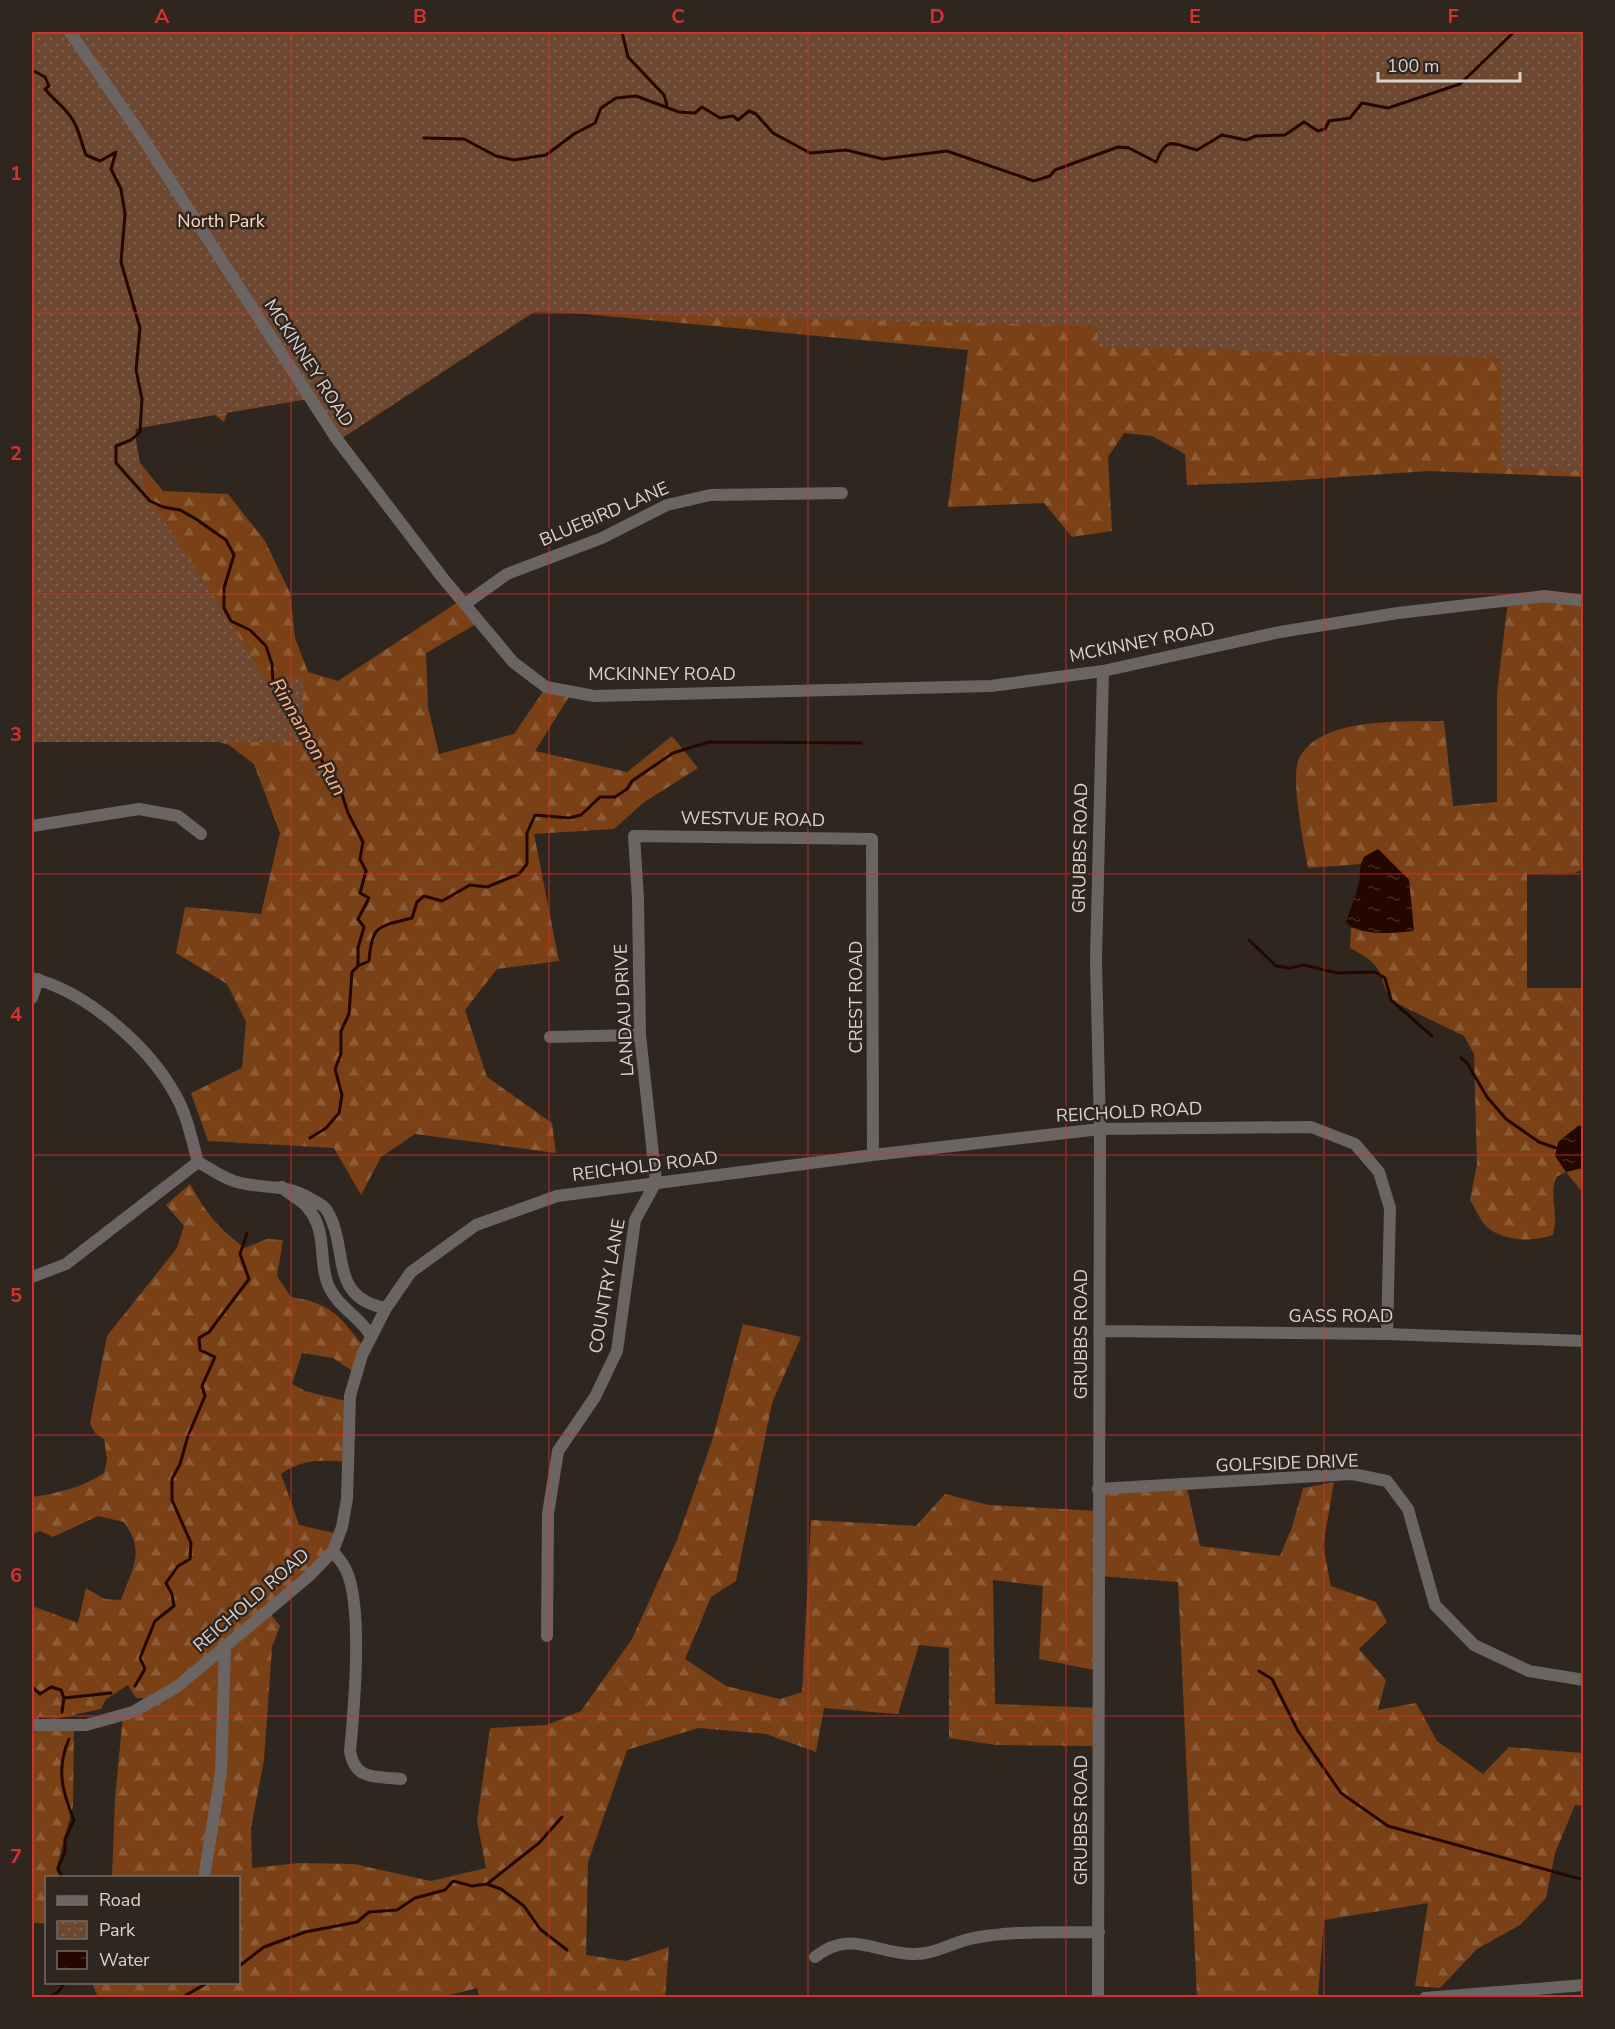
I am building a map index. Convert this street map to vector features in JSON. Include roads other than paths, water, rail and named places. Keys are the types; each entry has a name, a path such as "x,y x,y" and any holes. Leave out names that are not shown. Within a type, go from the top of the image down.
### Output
{"street":[{"name":"MCKINNEY ROAD","path":"70,32 137,129 336,438 513,662 546,687 594,696 991,686 1103,671 1280,632 1398,614 1545,596 1584,601"},
{"name":"BLUEBIRD LANE","path":"465,604 507,574 602,538 676,502 710,495 842,493"},
{"name":"GRUBBS ROAD","path":"1098,1998 1100,1129 1097,918 1103,671"},
{"path":"32,826 139,809 178,816 201,834"},
{"name":"WESTVUE ROAD","path":"634,836 872,839"},
{"name":"LANDAU DRIVE","path":"634,836 638,899 640,1035 656,1182"},
{"name":"CREST ROAD","path":"872,839 873,1155"},
{"path":"32,998 34,979 94,1007 138,1044 177,1096 198,1162 232,1181 296,1189 325,1207 335,1227 343,1274 352,1290 368,1305 386,1308"},
{"path":"550,1037 640,1035"},
{"name":"REICHOLD ROAD","path":"32,1725 86,1725 134,1713 178,1686 309,1576 333,1551 347,1499 350,1396 362,1355 386,1308 411,1272 476,1225 557,1196 873,1155 1100,1129 1311,1127 1355,1144 1378,1172 1390,1208 1387,1334"},
{"path":"32,1277 66,1264 108,1234 198,1162"},
{"name":"COUNTRY LANE","path":"547,1636 548,1514 558,1451 595,1397 617,1351 635,1220 656,1182"},
{"path":"282,1187 306,1205 316,1220 323,1244 329,1286 341,1304 371,1336"},
{"name":"GASS ROAD","path":"1099,1331 1387,1334 1584,1341"},
{"name":"GOLFSIDE DRIVE","path":"1098,1488 1352,1474 1387,1481 1408,1509 1435,1605 1474,1645 1529,1671 1584,1680"},
{"path":"333,1551 347,1571 353,1603 356,1662 350,1751 353,1765 361,1774 401,1779"},
{"path":"204,1876 220,1772 225,1648"},
{"path":"815,1957 825,1950 844,1943 860,1943 904,1954 919,1954 988,1936 1098,1932"},
{"path":"1425,1998 1584,1985"}],"water":[{"path":"1378,849 1409,880 1414,931 1368,932 1352,927 1346,922 1358,887 1364,857"},
{"path":"1578,1126 1583,1126 1583,1168 1566,1172 1555,1156 1558,1142"}],"waterway":[{"path":"622,32 628,57 664,95 667,105"},
{"path":"424,138 464,139 496,156 514,160 546,155 574,134 595,123 601,108 616,98 636,96 679,112 695,113 702,107 720,118 733,116 738,120 749,111 756,114 773,133 810,153 846,150 883,159 947,151 1034,181 1050,176 1055,170 1118,147 1129,148 1156,162 1164,148 1172,144 1197,150 1222,135 1246,140 1256,136 1285,135 1304,122 1318,131 1325,129 1329,121 1350,118 1362,103 1388,108 1460,84 1514,32"},
{"name":"Rinnamon Run","path":"32,70 45,77 49,86 45,89 72,119 86,155 100,161 116,152 111,169 121,189 125,214 121,262 140,328 136,370 142,399 140,432 131,440 116,446 116,463 150,501 163,507 180,510 226,540 234,555 224,588 224,608 231,621 250,630 266,646 272,664 273,683 303,723 305,738 318,751 324,766 338,782 348,813 363,842 360,859 366,871 360,893 369,898 358,919 364,927 358,948 358,966 352,972 349,1014 341,1031 341,1054 335,1069 342,1095 339,1113 326,1128 310,1138"},
{"path":"358,966 369,961 375,933 392,923 412,918 417,902 424,896 442,901 470,885 487,887 519,874 527,864 527,833 535,815 569,818 581,815 600,797 615,797 627,789 632,781 673,753 709,742 861,743"},
{"path":"1249,940 1276,966 1290,968 1304,965 1337,973 1375,972 1385,978 1391,1000 1432,1036"},
{"path":"1461,1058 1467,1063 1487,1097 1506,1119 1539,1142 1559,1149"},
{"path":"135,1686 145,1669 140,1658 155,1621 174,1606 172,1594 166,1583 178,1566 190,1559 191,1543 172,1500 172,1479 180,1464 188,1436 205,1396 202,1386 215,1357 200,1350 199,1338 209,1332 249,1279 240,1254 247,1233"},
{"path":"1259,1671 1272,1679 1298,1731 1341,1793 1388,1826 1584,1880"},
{"path":"32,1687 40,1694 51,1687 61,1690 64,1698 62,1712"},
{"path":"64,1698 111,1693"},
{"path":"61,1876 58,1868 65,1852 65,1839 74,1820 62,1780 63,1760 69,1739"},
{"path":"487,1884 539,1843 562,1817"},
{"path":"240,1965 264,1947 305,1932 357,1922 369,1912 397,1910 415,1898 445,1890 453,1881 472,1886 487,1884 501,1889 524,1906 540,1929 567,1950"},
{"path":"48,1998 59,1991 64,1984"},
{"path":"181,1998 206,1984"}],"park label":[{"name":"North Park","path":"221,221"}]}
